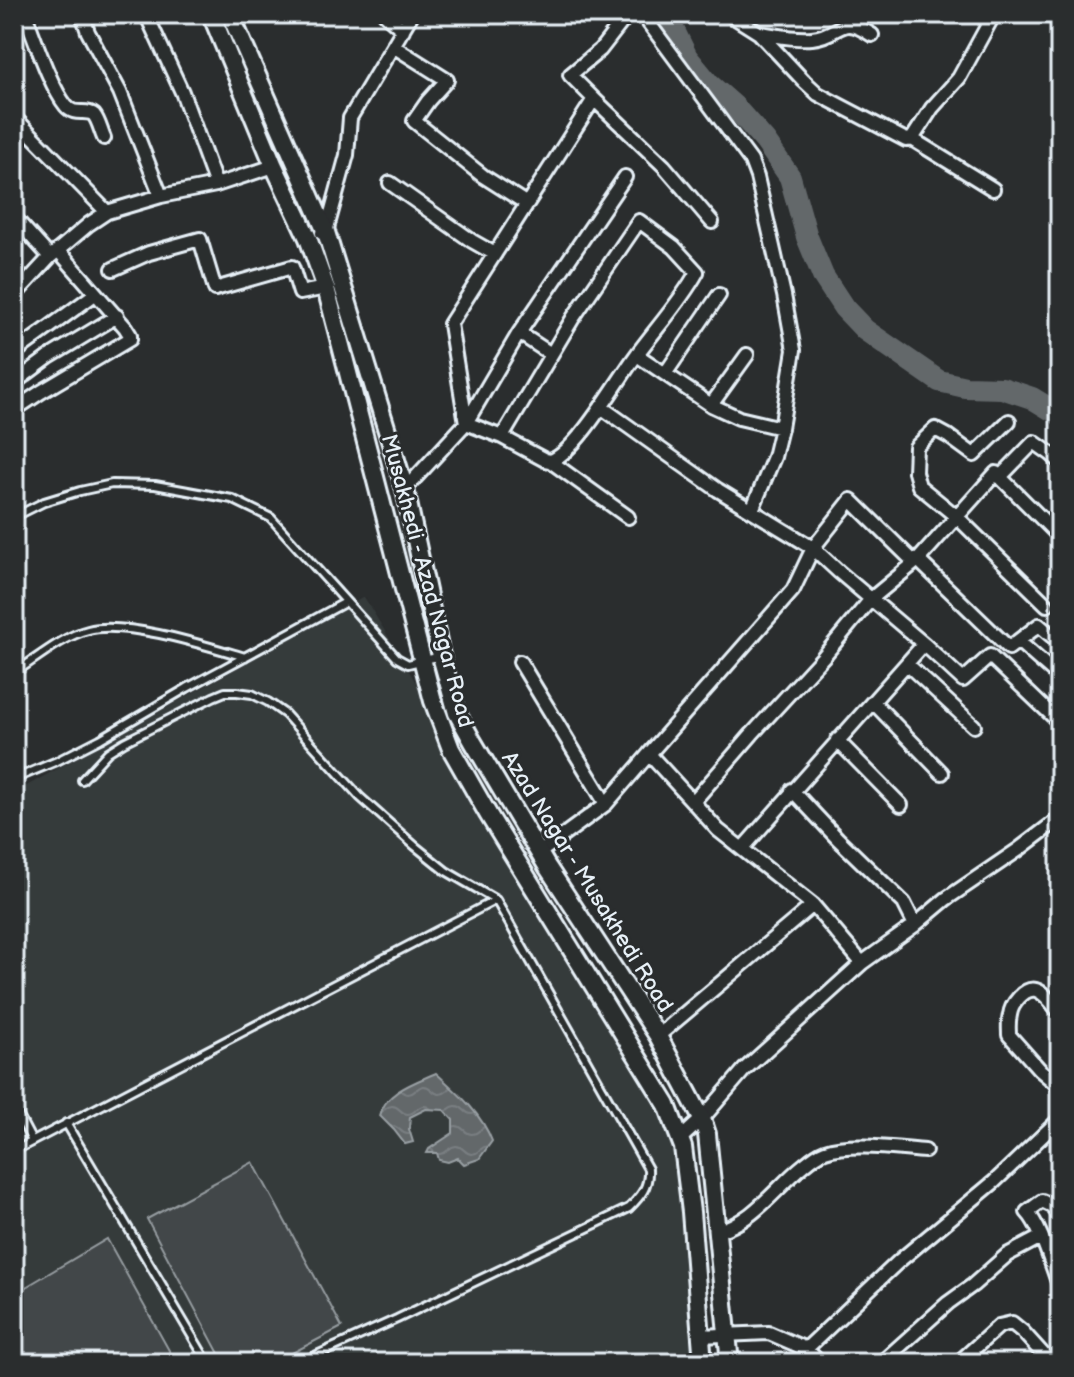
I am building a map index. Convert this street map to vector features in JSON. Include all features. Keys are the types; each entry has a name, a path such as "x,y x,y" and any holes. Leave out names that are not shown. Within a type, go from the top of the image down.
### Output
{"main road":[{"name":"Musakhedi - Azad Nagar Road","path":"211,14 274,166 308,238 326,288 433,701 451,749 667,1105 683,1147 703,1363"},
{"name":"Azad Nagar - Musakhedi Road","path":"230,14 326,232 405,489 441,656 457,713 548,868 658,1036 705,1126"},
{"path":"705,1126 730,1363"}],"street":[{"path":"25,14 55,89 66,107 76,113 93,114 104,138"},
{"path":"82,14 124,102 161,196"},
{"path":"146,14 182,92 216,185"},
{"path":"385,14 403,30"},
{"path":"308,238 326,232 347,155 350,118 412,14"},
{"path":"628,14 600,50 570,75 664,166 712,222"},
{"path":"642,14 751,161 784,295 794,350 774,457 752,510"},
{"path":"729,14 759,33 818,94 906,140 912,139 993,189"},
{"path":"912,139 932,108 959,78 994,14"},
{"path":"759,33 813,38 851,23 872,35"},
{"path":"393,46 447,80 414,121 483,176 527,204"},
{"path":"466,423 450,324 594,99"},
{"path":"14,117 107,212"},
{"path":"14,296 54,253 107,212 161,196 216,185 274,166"},
{"path":"405,489 466,423 519,333 625,177"},
{"path":"390,183 495,254"},
{"path":"14,217 117,316 130,335 130,339 14,410"},
{"path":"502,437 599,278 639,221 674,247 697,272 601,407 560,456 550,461"},
{"path":"113,269 149,253 200,239 215,289 292,267 300,293 326,288"},
{"path":"14,353 95,294"},
{"path":"665,374 719,295"},
{"path":"14,383 49,357 117,316"},
{"path":"519,333 551,354"},
{"path":"637,355 711,405 739,418 781,428"},
{"path":"711,405 747,355"},
{"path":"601,407 718,490 813,548 963,680 990,656 1060,723"},
{"path":"1009,421 974,455 935,429 916,447 915,472 919,486 957,517 1047,605"},
{"path":"466,423 550,461 628,517"},
{"path":"1001,476 1034,442 1060,462"},
{"path":"693,802 871,599 918,560 996,473 1060,537"},
{"path":"539,853 606,804 793,590 813,548 851,500 1009,648 1039,625 1060,643"},
{"path":"1018,641 1060,678"},
{"path":"742,849 924,644"},
{"path":"520,662 606,804"},
{"path":"907,664 974,726"},
{"path":"873,702 942,773"},
{"path":"837,740 901,805"},
{"path":"649,754 718,830 813,905 862,963"},
{"path":"792,790 904,903 915,925"},
{"path":"680,1139 705,1126 744,1070 862,963 1060,818"},
{"path":"531,882 548,868"},
{"path":"658,1036 813,905"},
{"path":"1060,1013 1034,989 1028,990 1009,1015 1009,1035 1060,1087"},
{"path":"806,1349 899,1261 994,1182 1060,1119"},
{"path":"715,1232 737,1225 751,1215 798,1169 825,1151 849,1147 925,1151"},
{"path":"1060,1216 1052,1206 1042,1201 1027,1212 1041,1237 1060,1287"},
{"path":"881,1363 1007,1255 1041,1237"},
{"path":"958,1363 999,1326 1012,1323 1051,1363"},
{"path":"700,1336 769,1333 806,1349 820,1363"}],"lane":[{"path":"14,517 44,502 112,484 155,485 232,499 271,518 397,658 408,664 441,656"},
{"path":"14,779 100,739 346,602"},
{"path":"14,673 70,637 89,629 123,628 181,639 245,657"},
{"path":"82,780 108,752 124,742 225,692 252,694 268,702 285,714 360,797 415,846 446,871 496,900 648,1169 648,1180 642,1195 629,1208 299,1363"},
{"path":"14,1151 496,900"},
{"path":"14,1107 32,1141"},
{"path":"66,1123 208,1363"}],"shaded area":[{"path":"364,597 691,1135 712,1363 14,1363 14,793"},
{"path":"253,1162 342,1327 273,1363 224,1363 147,1219"},
{"path":"107,1239 176,1363 14,1363 14,1294"}],"water":[{"path":"436,1073 482,1121 492,1141 479,1159 464,1164 458,1158 448,1162 439,1160 437,1153 427,1153 453,1133 453,1120 444,1110 426,1109 410,1117 409,1129 413,1142 405,1144 380,1116 394,1094"}],"waterway":[{"path":"666,14 687,57 765,141 790,177 807,237 823,276 844,308 865,330 939,381 965,387 1002,388 1032,398 1060,415"}]}
